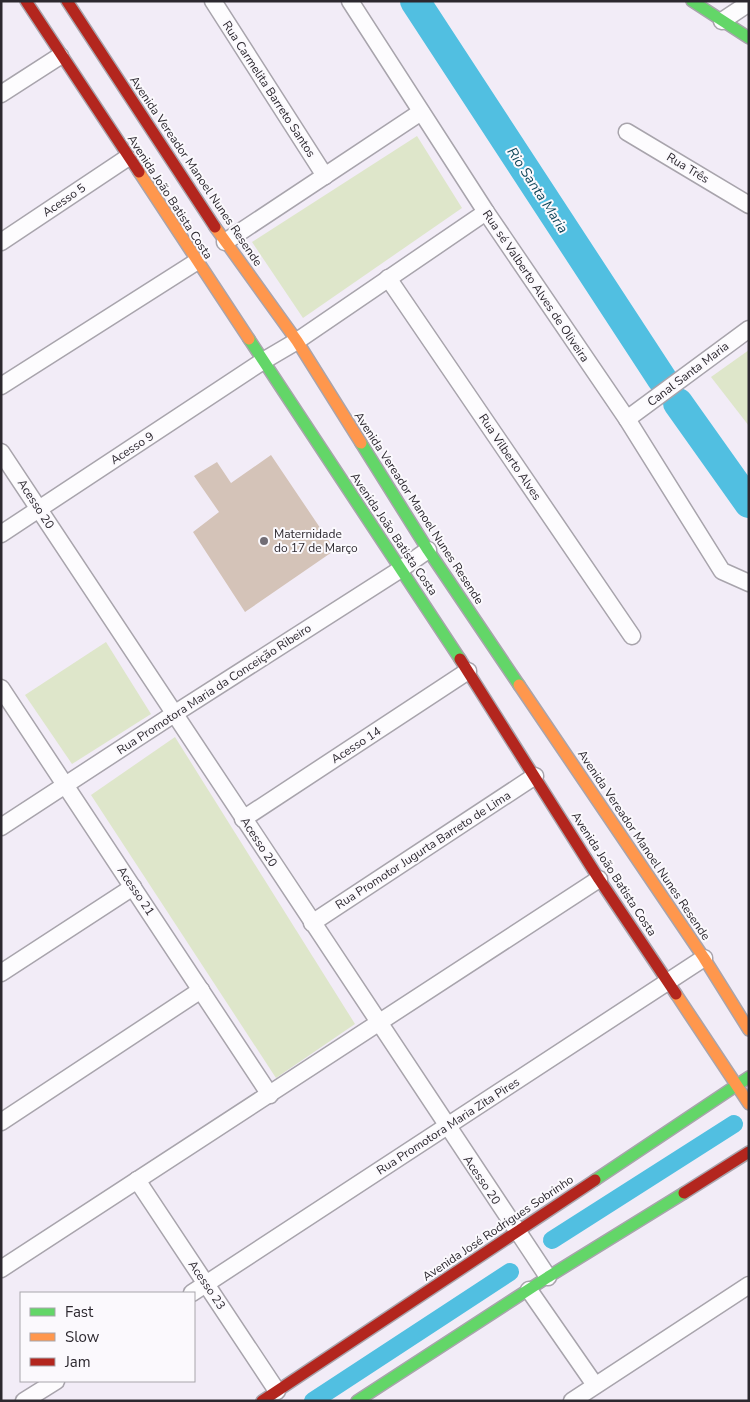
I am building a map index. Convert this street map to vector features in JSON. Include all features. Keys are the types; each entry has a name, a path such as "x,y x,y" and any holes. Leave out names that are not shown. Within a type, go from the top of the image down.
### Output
{"street":[{"name":"Avenida João Batista Costa","path":"26,1 127,158 468,671 599,879 749,1104"},
{"name":"Avenida Vereador Manoel Nunes Resende","path":"66,1 225,242 296,341 428,550 704,958 749,1030"},
{"name":"Rua Carmelita Barreto Santos","path":"213,1 325,176"},
{"name":"Rua sé Valberto Alves de Oliveira","path":"350,1 486,212 627,419 722,571 749,583"},
{"path":"692,1 749,38"},
{"path":"722,21 749,3"},
{"path":"1,94 60,56"},
{"path":"225,242 421,112"},
{"name":"Rua Três","path":"627,132 749,205"},
{"name":"Acesso 5","path":"1,242 127,158"},
{"name":"Acesso 9","path":"1,534 296,341 486,212"},
{"path":"1,386 196,262"},
{"name":"Rua Vilberto Alves","path":"388,278 632,636"},
{"name":"Canal Santa Maria","path":"627,419 749,328"},
{"name":"Acesso 20","path":"1,452 516,1232 548,1277"},
{"name":"Rua Promotora Maria da Conceição Ribeiro","path":"1,828 174,714 401,570 428,550"},
{"name":"Acesso 14","path":"243,819 468,671"},
{"name":"Acesso 21","path":"1,688 270,1095"},
{"name":"Rua Promotor Jugurta Barreto de Lima","path":"312,923 535,776"},
{"path":"2,1265 270,1095 599,879"},
{"path":"1,973 133,887"},
{"name":"Rua Promotora Maria Zita Pires","path":"194,1292 704,958"},
{"path":"1,1122 201,990"},
{"name":"Avenida José Rodrigues Sobrinho","path":"262,1401 749,1077"},
{"path":"357,1401 548,1277 749,1152"},
{"name":"Acesso 23","path":"137,1180 278,1390"},
{"path":"572,1401 749,1285"},
{"path":"529,1290 595,1386"},
{"path":"24,1401 54,1382"}],"green space":[{"path":"417,136 462,208 303,318 252,242"},
{"path":"749,350 749,426 711,377"},
{"path":"106,642 151,714 72,764 25,695"},
{"path":"175,737 355,1024 276,1078 91,795"}],"building":[{"name":"Maternidade do 17 de Março","path":"271,455 335,550 245,612 193,532 219,512 194,476 217,462 231,483"}],"waterway":[{"name":"Rio Santa Maria","path":"415,1 662,379"},
{"name":"Rio Santa Maria","path":"678,403 749,503"},
{"path":"552,1240 734,1124"},
{"path":"313,1401 510,1272"}],"traffic: fast":[{"path":"692,1 749,38"},
{"path":"249,339 460,659"},
{"path":"361,443 428,550 519,685"},
{"path":"595,1180 749,1077"},
{"path":"357,1401 548,1277 684,1193"}],"traffic: slow":[{"path":"139,172 249,339"},
{"path":"215,227 297,341 361,443"},
{"path":"519,685 704,958 749,1030"},
{"path":"676,994 749,1104"}],"traffic: jam":[{"path":"26,1 139,172"},
{"path":"67,1 215,227"},
{"path":"460,659 599,879 676,994"},
{"path":"684,1193 749,1152"},
{"path":"262,1401 595,1180"}],"place":[{"name":"Maternidade do 17 de Março","path":"264,541"}]}
